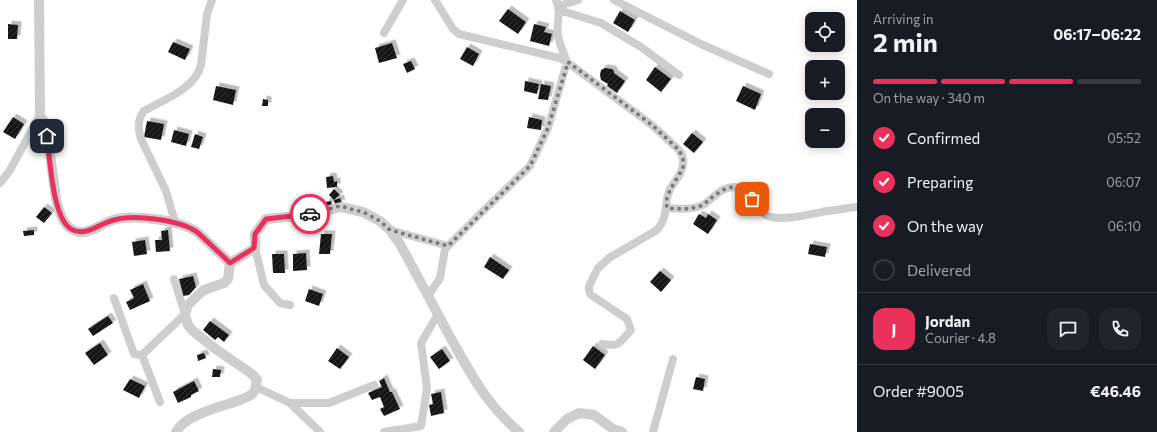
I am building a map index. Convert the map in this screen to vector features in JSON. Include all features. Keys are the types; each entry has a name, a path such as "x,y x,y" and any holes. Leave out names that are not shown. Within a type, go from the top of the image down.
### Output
{"street":[{"path":"0,183 10,170 40,116 39,0"},
{"path":"174,222 166,191 141,139 138,123 140,116 144,111 186,88 196,77 200,70 207,14 212,0"},
{"path":"384,33 403,0"},
{"path":"435,0 453,29 459,34 559,58 568,62 652,125 679,150 683,159 683,168 670,190 666,201 667,208 664,219 657,230 609,258 598,268 589,286 591,295 627,319 631,330 620,343 612,346 602,344"},
{"path":"558,5 578,0"},
{"path":"614,0 703,45 769,74"},
{"path":"428,296 440,278 445,249 530,166 548,128 568,62 561,47 558,34 558,5"},
{"path":"558,5 601,23 641,47 679,75"},
{"path":"40,116 46,125 58,210 64,222 71,229 79,232 88,231 114,220 133,217 174,222 196,231 230,263"},
{"path":"667,208 684,209 702,206 722,190 734,187 747,192 764,214 777,218 857,207"},
{"path":"290,305 280,303 264,285 254,248 255,234 266,219 309,215 340,206 363,212 380,221 390,230 400,244 473,377 491,404 505,420 519,432"},
{"path":"390,230 448,246"},
{"path":"230,263 254,248"},
{"path":"142,355 185,314 188,304 197,296 204,290 224,283 228,279 230,263"},
{"path":"174,279 188,325 193,331 217,350 252,374 257,380 253,393 247,397 190,419 178,428 176,432"},
{"path":"114,298 134,354 142,355"},
{"path":"384,432 422,429 427,388 421,343 438,314"},
{"path":"142,355 160,402"},
{"path":"653,432 673,359"},
{"path":"290,403 329,403 374,385"},
{"path":"256,387 290,403 320,432"},
{"path":"554,432 567,419 579,413 594,415 613,429 622,432"}],"building":[{"path":"508,9 526,22 518,34 499,21"},
{"path":"620,11 635,20 628,32 613,23"},
{"path":"8,24 18,25 17,39 8,39"},
{"path":"534,24 546,27 544,32 552,34 549,46 530,41"},
{"path":"173,42 190,49 185,60 168,52"},
{"path":"392,43 397,58 379,63 375,48"},
{"path":"467,47 479,54 473,66 460,59"},
{"path":"411,61 415,69 407,73 403,64"},
{"path":"655,67 671,79 661,92 646,80"},
{"path":"605,68 612,69 614,73 625,81 617,93 607,86 608,84 601,80 601,70"},
{"path":"525,81 539,84 537,94 524,91"},
{"path":"541,84 551,86 548,100 538,99"},
{"path":"216,86 236,90 233,105 213,100"},
{"path":"743,86 761,94 755,110 736,101"},
{"path":"263,99 268,100 268,106 262,106"},
{"path":"13,117 24,124 15,139 3,132"},
{"path":"529,117 542,120 541,130 527,128"},
{"path":"147,121 164,124 161,140 144,137"},
{"path":"174,130 189,134 186,146 171,142"},
{"path":"692,133 703,142 694,153 683,144"},
{"path":"195,134 203,137 199,149 191,147"},
{"path":"333,176 334,182 337,181 337,187 327,188 326,177"},
{"path":"334,189 340,195 334,200 329,195"},
{"path":"340,198 342,203 335,205 334,200"},
{"path":"331,201 332,205 327,206 326,202"},
{"path":"44,207 52,213 44,223 36,217"},
{"path":"699,214 706,218 708,214 717,220 708,234 693,224"},
{"path":"34,230 34,235 24,236 23,231"},
{"path":"168,230 170,251 156,252 155,240 162,240 161,231"},
{"path":"321,234 332,234 330,254 319,254"},
{"path":"145,240 147,254 134,256 132,242"},
{"path":"810,244 827,247 825,257 808,254"},
{"path":"306,253 307,270 293,271 293,254"},
{"path":"272,254 284,254 285,273 273,273"},
{"path":"490,257 509,270 503,279 484,267"},
{"path":"660,271 671,280 661,292 650,282"},
{"path":"193,276 196,287 189,295 183,296 179,279"},
{"path":"143,284 150,301 130,310 126,302 134,298 130,290"},
{"path":"309,289 323,294 319,306 305,301"},
{"path":"108,316 113,323 93,336 88,329"},
{"path":"210,321 229,335 224,342 218,337 215,340 203,330"},
{"path":"100,343 108,355 94,365 85,353"},
{"path":"593,346 605,355 595,369 583,360"},
{"path":"337,348 349,357 340,369 328,361"},
{"path":"442,349 450,361 439,369 430,357"},
{"path":"204,353 206,358 198,361 197,355"},
{"path":"213,369 221,370 220,377 212,377"},
{"path":"696,377 705,379 703,391 693,389"},
{"path":"384,378 400,409 384,416 380,409 384,407 380,397 372,400 368,393 382,387 379,381"},
{"path":"130,379 145,386 139,398 123,390"},
{"path":"194,381 199,391 191,395 191,397 178,403 173,392"},
{"path":"441,392 444,413 431,416 429,405 433,404 431,394"}],"way so far":[{"path":"310,214 340,206 363,212 380,221 390,230 448,246 530,166 548,128 568,62 652,125 682,154 684,163 683,168 670,190 666,201 667,208 684,209 702,206 722,190 734,187 747,192 752,199"}],"route":[{"path":"47,136 58,210 64,222 71,229 79,232 88,231 114,220 133,217 174,222 196,231 230,263 254,248 255,234 266,219 310,214"}]}
